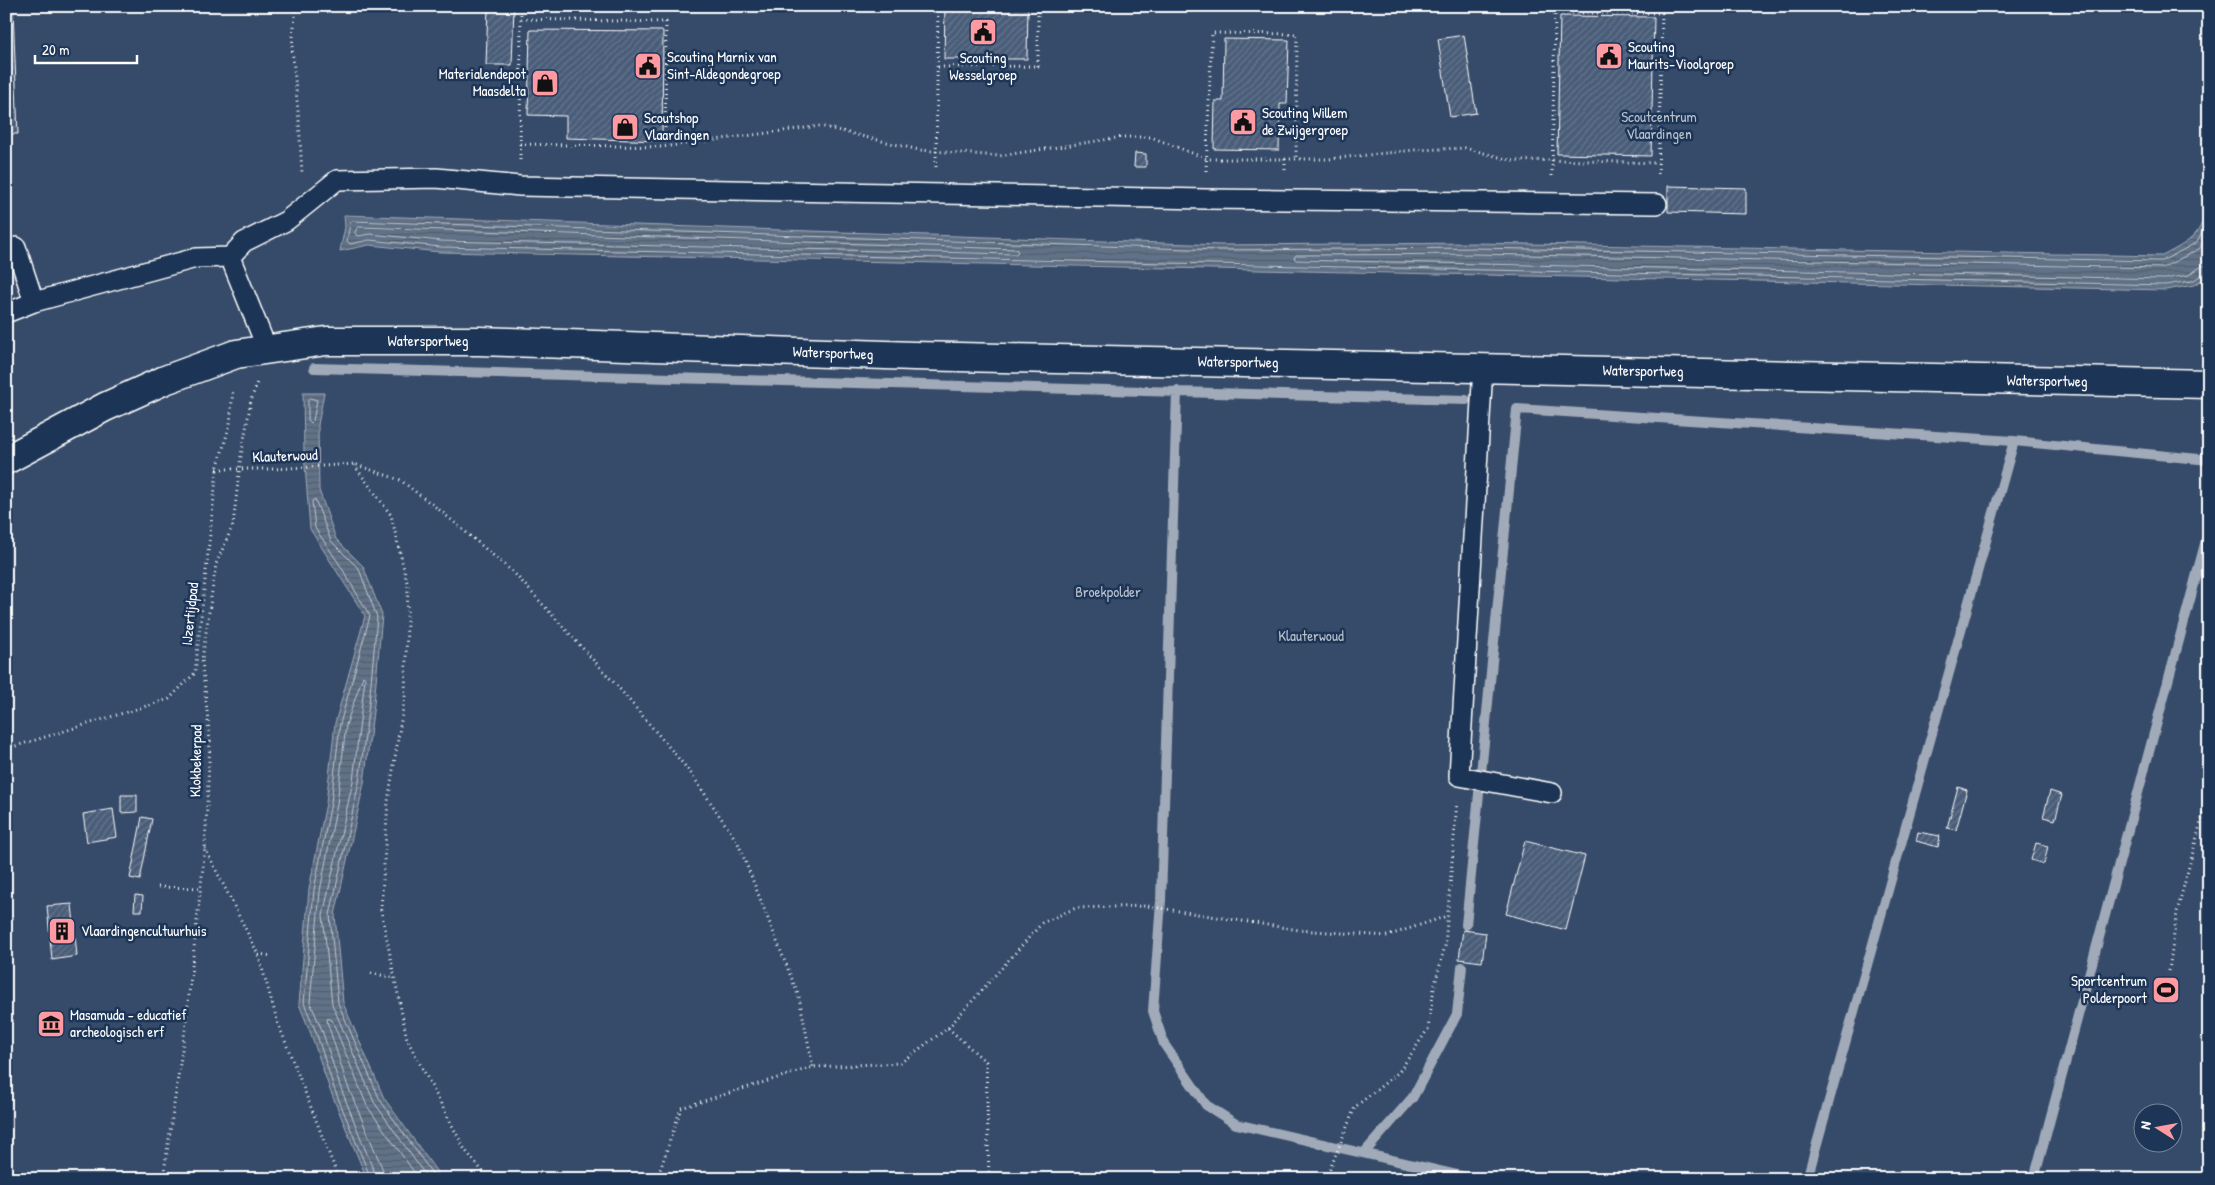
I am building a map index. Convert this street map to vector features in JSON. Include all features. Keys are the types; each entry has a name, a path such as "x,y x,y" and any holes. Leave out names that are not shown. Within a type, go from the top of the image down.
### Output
{"street":[{"name":"Watersportweg","path":"6,460 105,407 165,380 236,354 326,341 479,341 914,356 2209,384"}],"lane":[{"path":"6,313 34,302 196,258 230,257 244,242 286,221 338,180 428,178 520,186 1206,199 1657,204"},
{"path":"16,247 34,302"},
{"path":"230,257 267,349"},
{"path":"1484,368 1474,779 1552,793"}],"path":[{"path":"296,6 292,48 300,121 303,206"},
{"path":"520,186 521,6"},
{"path":"937,193 938,6"},
{"path":"938,67 1038,66 1038,6"},
{"path":"1551,202 1555,13 1662,13 1657,204"},
{"path":"521,19 666,22 665,146"},
{"path":"1206,199 1212,33 1297,34 1296,159"},
{"path":"520,144 665,146 820,126 919,150 999,156 1123,137 1151,137 1207,159 1329,159 1415,150 1465,148 1514,161 1658,162"},
{"name":"Klokbekerpad","path":"163,1179 186,1030 205,848 210,741 202,660 216,564 233,525 239,469 251,401 267,349"},
{"name":"IJzertijdpad","path":"194,673 217,469 230,424 236,354"},
{"path":"354,464 392,514 408,586 405,696 388,801 381,910 407,1039 466,1150 490,1179"},
{"path":"354,464 400,480 442,512 514,574 618,687 690,772 738,843 799,997 813,1067"},
{"name":"Klauterwoud","path":"217,469 274,469 354,464"},
{"path":"6,748 169,699 194,673 202,660"},
{"path":"1326,1179 1355,1107 1399,1072 1428,1029 1434,988 1445,946 1447,916 1474,779"},
{"path":"2169,971 2177,912 2203,814 2209,813"},
{"path":"205,848 258,954 278,1023 339,1179"},
{"path":"158,887 200,888"},
{"path":"657,1179 681,1108 813,1067 900,1063 948,1028 1042,923 1076,908 1147,906 1299,930 1388,936 1447,916"},
{"path":"258,954 272,956"},
{"path":"371,973 395,978"},
{"path":"948,1028 986,1062 990,1179"}],"green space":[{"name":"Broekpolder","path":"6,6 2209,6 2209,1179 6,1179"}],"water":[{"path":"2203,6 2209,6 2209,275 2194,285 2166,290 440,252 369,245 340,251 345,227 344,215 1220,245 1476,243 2162,256 2183,245 2196,233 2204,218 2206,207 2208,194"},
{"path":"303,393 324,393 318,425 319,490 336,539 363,566 382,615 374,704 364,783 335,915 343,1003 384,1098 442,1179 367,1179 330,1090 299,1004 309,889 326,803 335,723 365,616 310,529 304,453"}],"building":[{"path":"488,6 514,6 512,65 486,65"},
{"path":"945,6 1028,6 1027,59 944,59"},
{"path":"6,11 13,11 18,134 6,134"},
{"path":"1560,16 1654,17 1651,156 1557,154"},
{"path":"530,30 663,31 662,141 566,138 566,116 528,115"},
{"path":"1464,35 1476,113 1450,117 1438,39"},
{"path":"1224,39 1289,40 1287,104 1280,104 1279,150 1214,149 1215,101 1223,101"},
{"path":"1135,153 1146,154 1146,167 1134,167"},
{"path":"1668,186 1746,188 1746,214 1668,212"},
{"path":"1958,787 1967,790 1956,830 1947,828"},
{"path":"2050,791 2062,795 2055,820 2043,817"},
{"path":"121,795 137,795 137,812 121,813"},
{"path":"113,809 117,837 87,842 83,814"},
{"path":"142,817 152,819 140,880 130,878"},
{"path":"1918,832 1940,836 1938,847 1916,841"},
{"path":"1525,841 1585,856 1566,930 1506,914"},
{"path":"2036,843 2048,846 2044,864 2031,860"},
{"path":"135,895 143,896 142,911 134,911"},
{"name":"Vlaardingencultuurhuis","path":"72,904 77,956 52,960 47,906"},
{"path":"1463,930 1486,933 1482,962 1459,959"}],"waterway":[{"path":"314,368 1466,400"},
{"path":"1177,391 1161,901 1153,1011 1164,1044 1206,1105 1236,1124 1475,1179"},
{"path":"1466,925 1517,409 2014,441 2209,460"},
{"path":"1807,1179 2014,441"},
{"path":"2034,1179 2209,529"},
{"path":"1364,1153 1413,1097 1457,1014 1462,967"}],"place":[{"name":"Scouting Wesselgroep","path":"983,32"},
{"name":"Scouting Maurits-Vioolgroep","path":"1609,56"},
{"name":"Scouting Marnix van Sint-Aldegondegroep","path":"648,66"},
{"name":"Materialendepot Maasdelta","path":"545,83"},
{"name":"Scouting Willem de Zwijgergroep","path":"1243,122"},
{"name":"Scoutshop Vlaardingen","path":"625,127"},
{"name":"Vlaardingencultuurhuis","path":"62,931"},
{"name":"Sportcentrum Polderpoort","path":"2166,990"},
{"name":"Masamuda - educatief archeologisch erf","path":"51,1024"}],"park label":[{"name":"Scoutcentrum Vlaardingen","path":"1659,126"}]}
